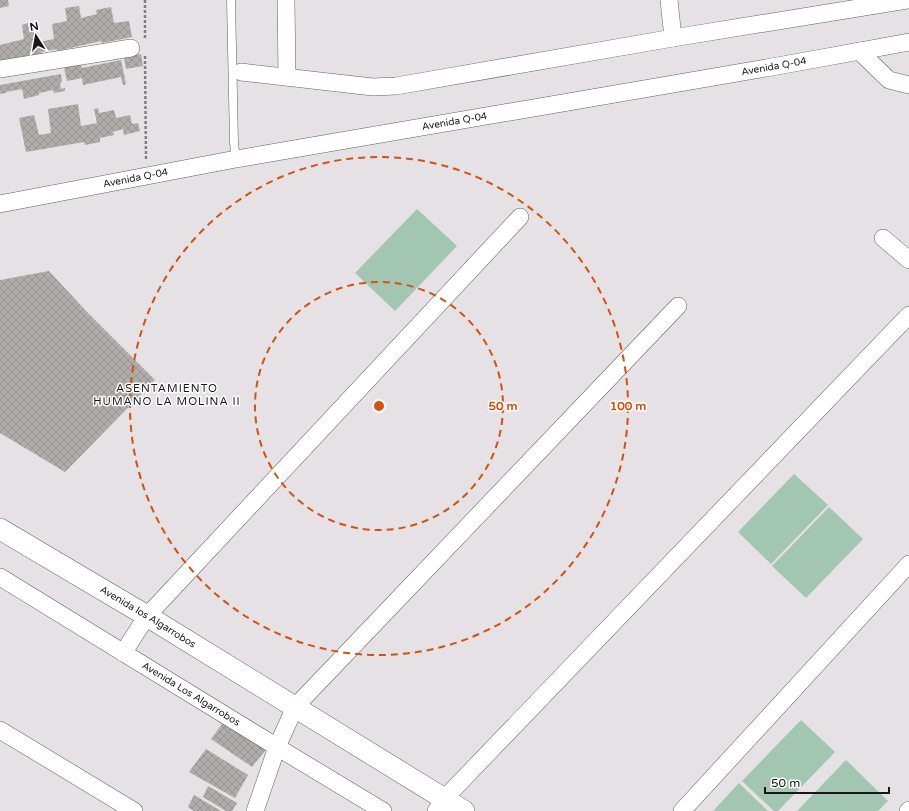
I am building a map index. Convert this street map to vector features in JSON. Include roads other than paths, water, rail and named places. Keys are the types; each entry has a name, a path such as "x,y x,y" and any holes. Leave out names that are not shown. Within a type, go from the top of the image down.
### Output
{"street":[{"path":"286,0 287,77"},
{"path":"669,0 673,38"},
{"path":"241,72 373,87 396,86 673,38 907,0"},
{"name":"Avenida Q-04","path":"0,204 236,158 772,67 909,42"},
{"path":"0,69 140,49"},
{"path":"859,51 889,80 909,86"},
{"path":"123,652 147,616 520,217"},
{"path":"883,238 909,260"},
{"path":"256,811 277,747 295,707 678,306"},
{"path":"440,805 909,315"},
{"name":"Avenida los Algarrobos","path":"0,529 147,616 295,707"},
{"path":"682,811 909,564"},
{"name":"Avenida Los Algarrobos","path":"0,577 383,811"},
{"path":"295,707 440,805 464,811"},
{"path":"0,730 134,811"}],"lane":[{"path":"231,0 234,143 236,158"}],"district":[{"name":"ASENTAMIENTO HUMANO LA MOLINA II","path":"167,394"}]}
